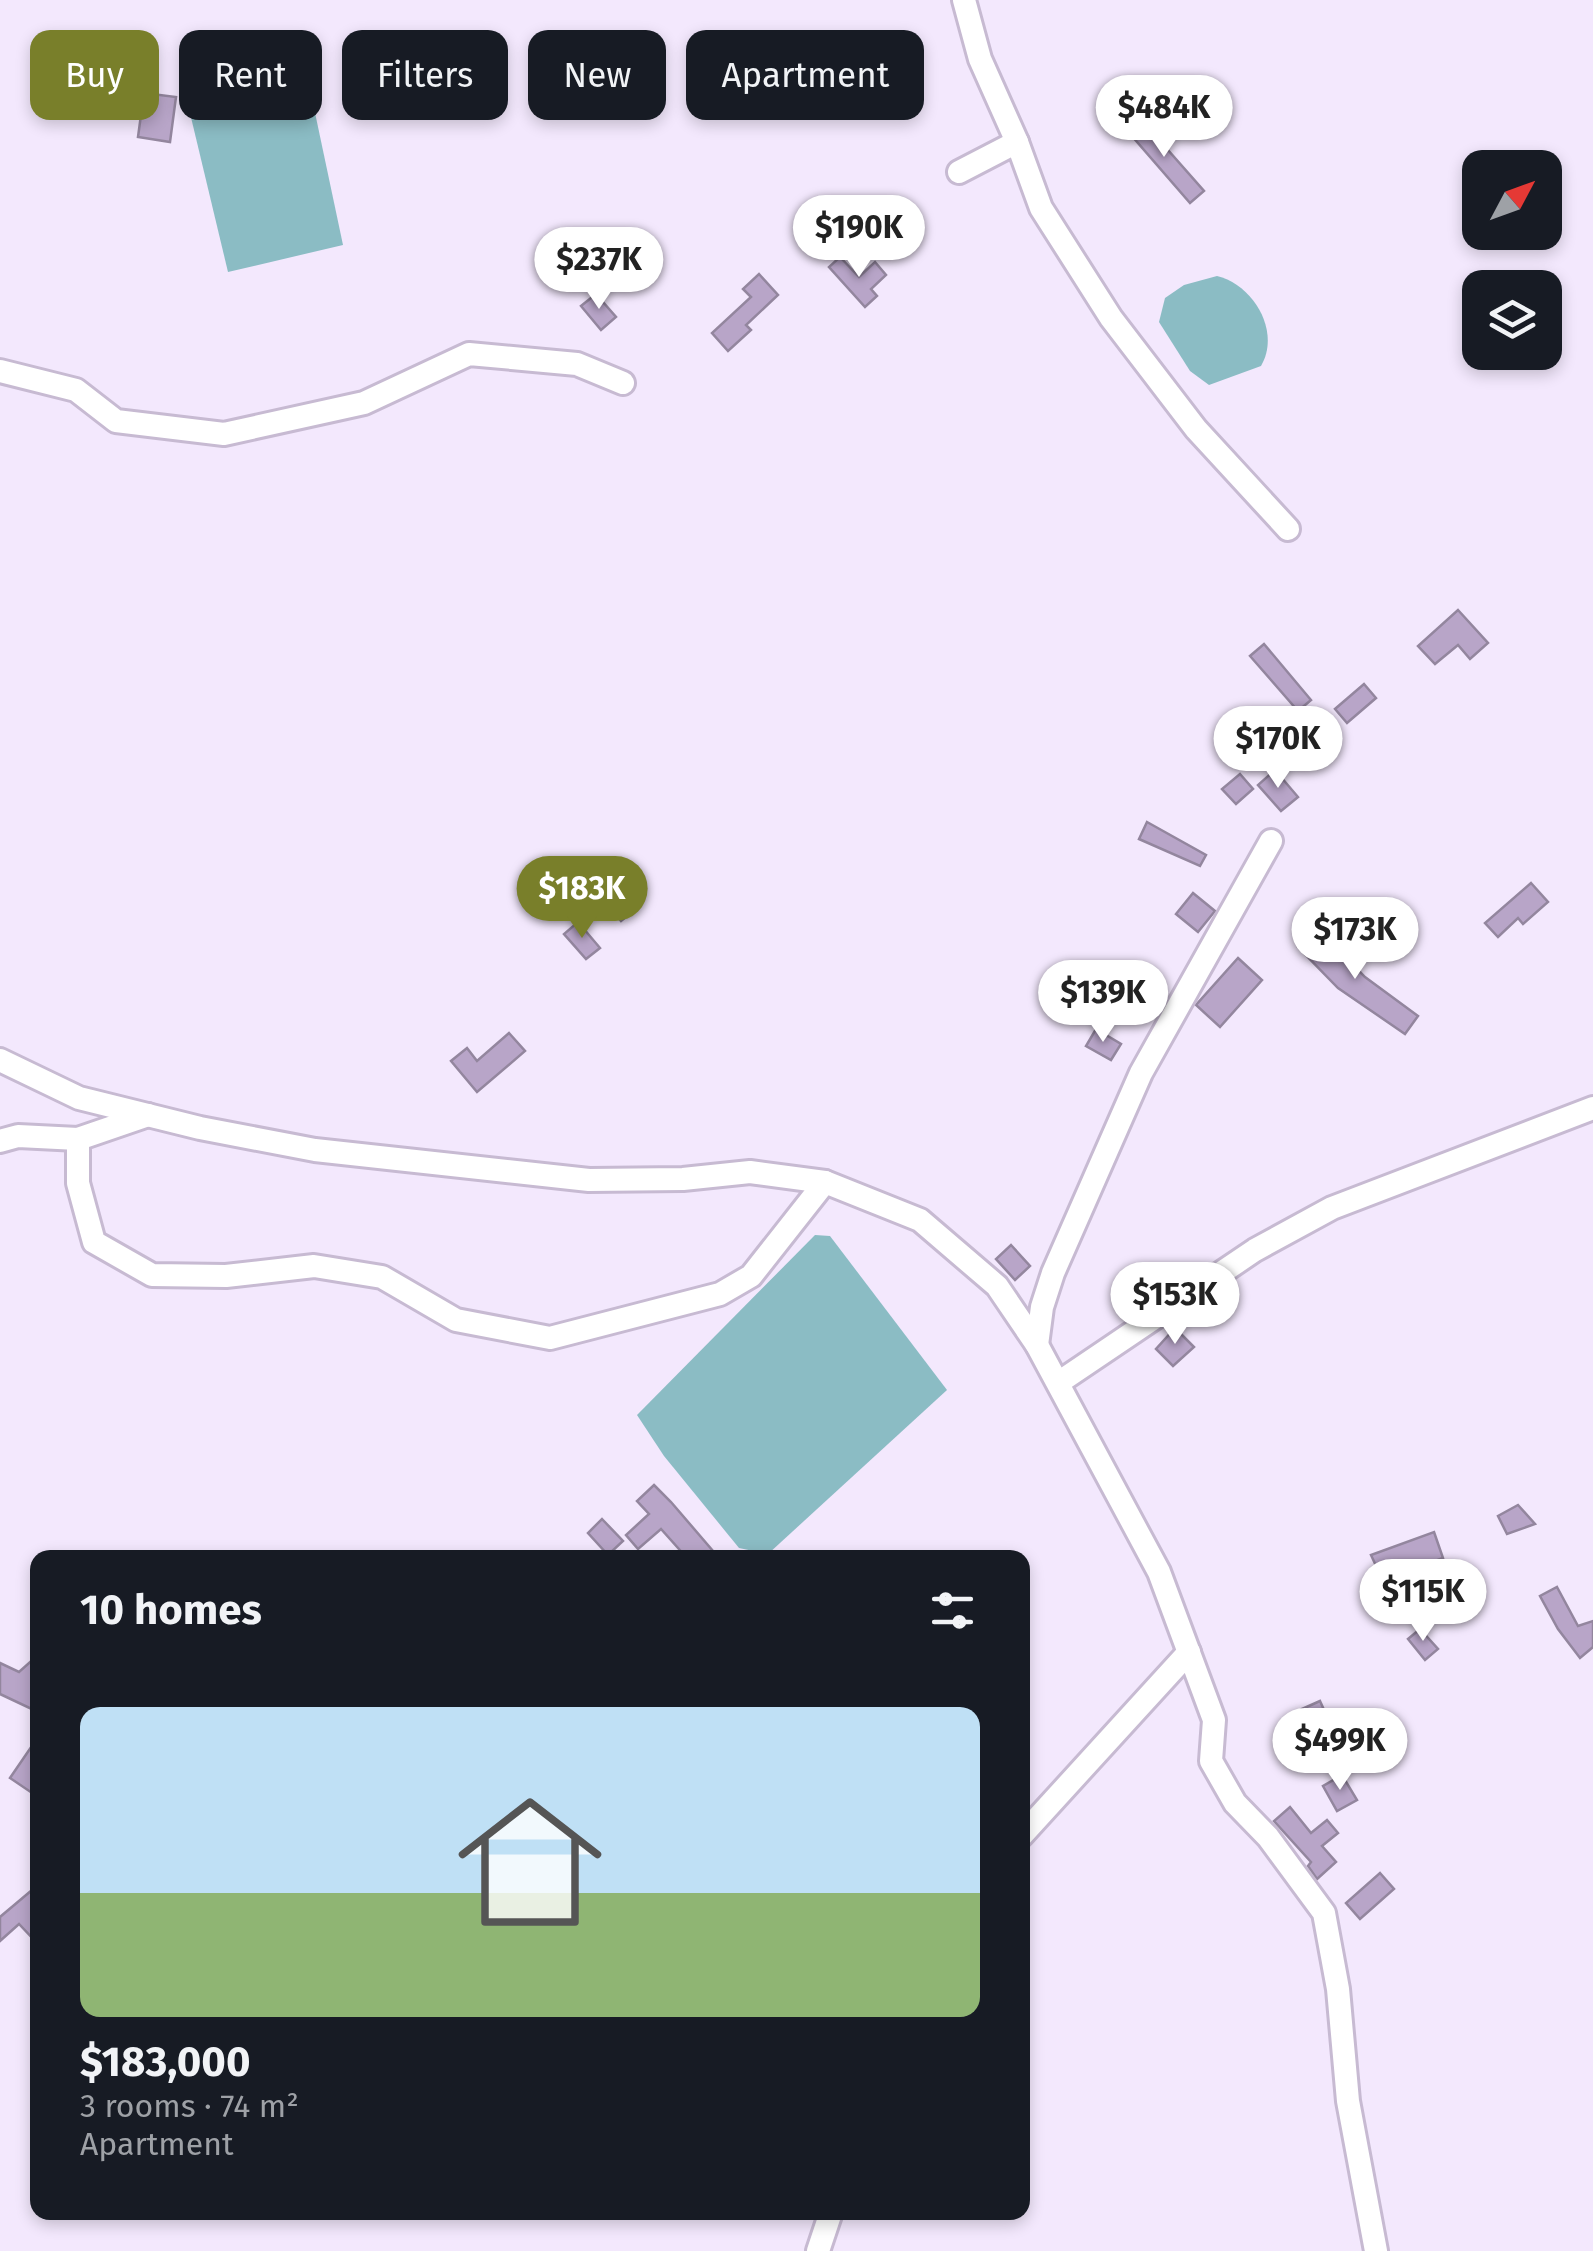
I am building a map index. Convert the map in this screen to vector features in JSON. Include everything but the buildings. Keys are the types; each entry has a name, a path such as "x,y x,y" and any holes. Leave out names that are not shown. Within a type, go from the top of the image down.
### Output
{"street":[{"path":"964,0 980,58 1041,208 1110,318 1196,429 1288,529"},
{"path":"959,172 1017,142"},
{"path":"0,370 76,390 116,421 224,434 364,403 469,354 577,364 623,382"},
{"path":"1037,1346 1052,1273 1141,1074 1270,841"},
{"path":"0,1060 79,1098 314,1150 590,1180 683,1179 750,1172 825,1182 920,1220 997,1286 1058,1383 1158,1572 1214,1720 1212,1760 1235,1803 1268,1837 1324,1913 1338,1989 1348,2101 1376,2251"},
{"path":"1058,1383 1256,1250 1332,1208 1593,1108"},
{"path":"0,1141 18,1136 78,1139 148,1115"},
{"path":"78,1139 78,1183 94,1242 152,1275 226,1276 314,1266 382,1277 456,1320 550,1338 720,1294 751,1276 825,1182"},
{"path":"1030,1826 1189,1652"},
{"path":"818,2251 829,2220"}],"shaded area":[{"path":"192,120 317,120 343,245 228,272"},
{"path":"1217,276 1252,299 1266,325 1268,339 1261,366 1209,385 1190,371 1159,322 1165,298 1184,285"},
{"path":"815,1235 830,1236 947,1390 772,1550 739,1548 664,1456 637,1415"}]}
